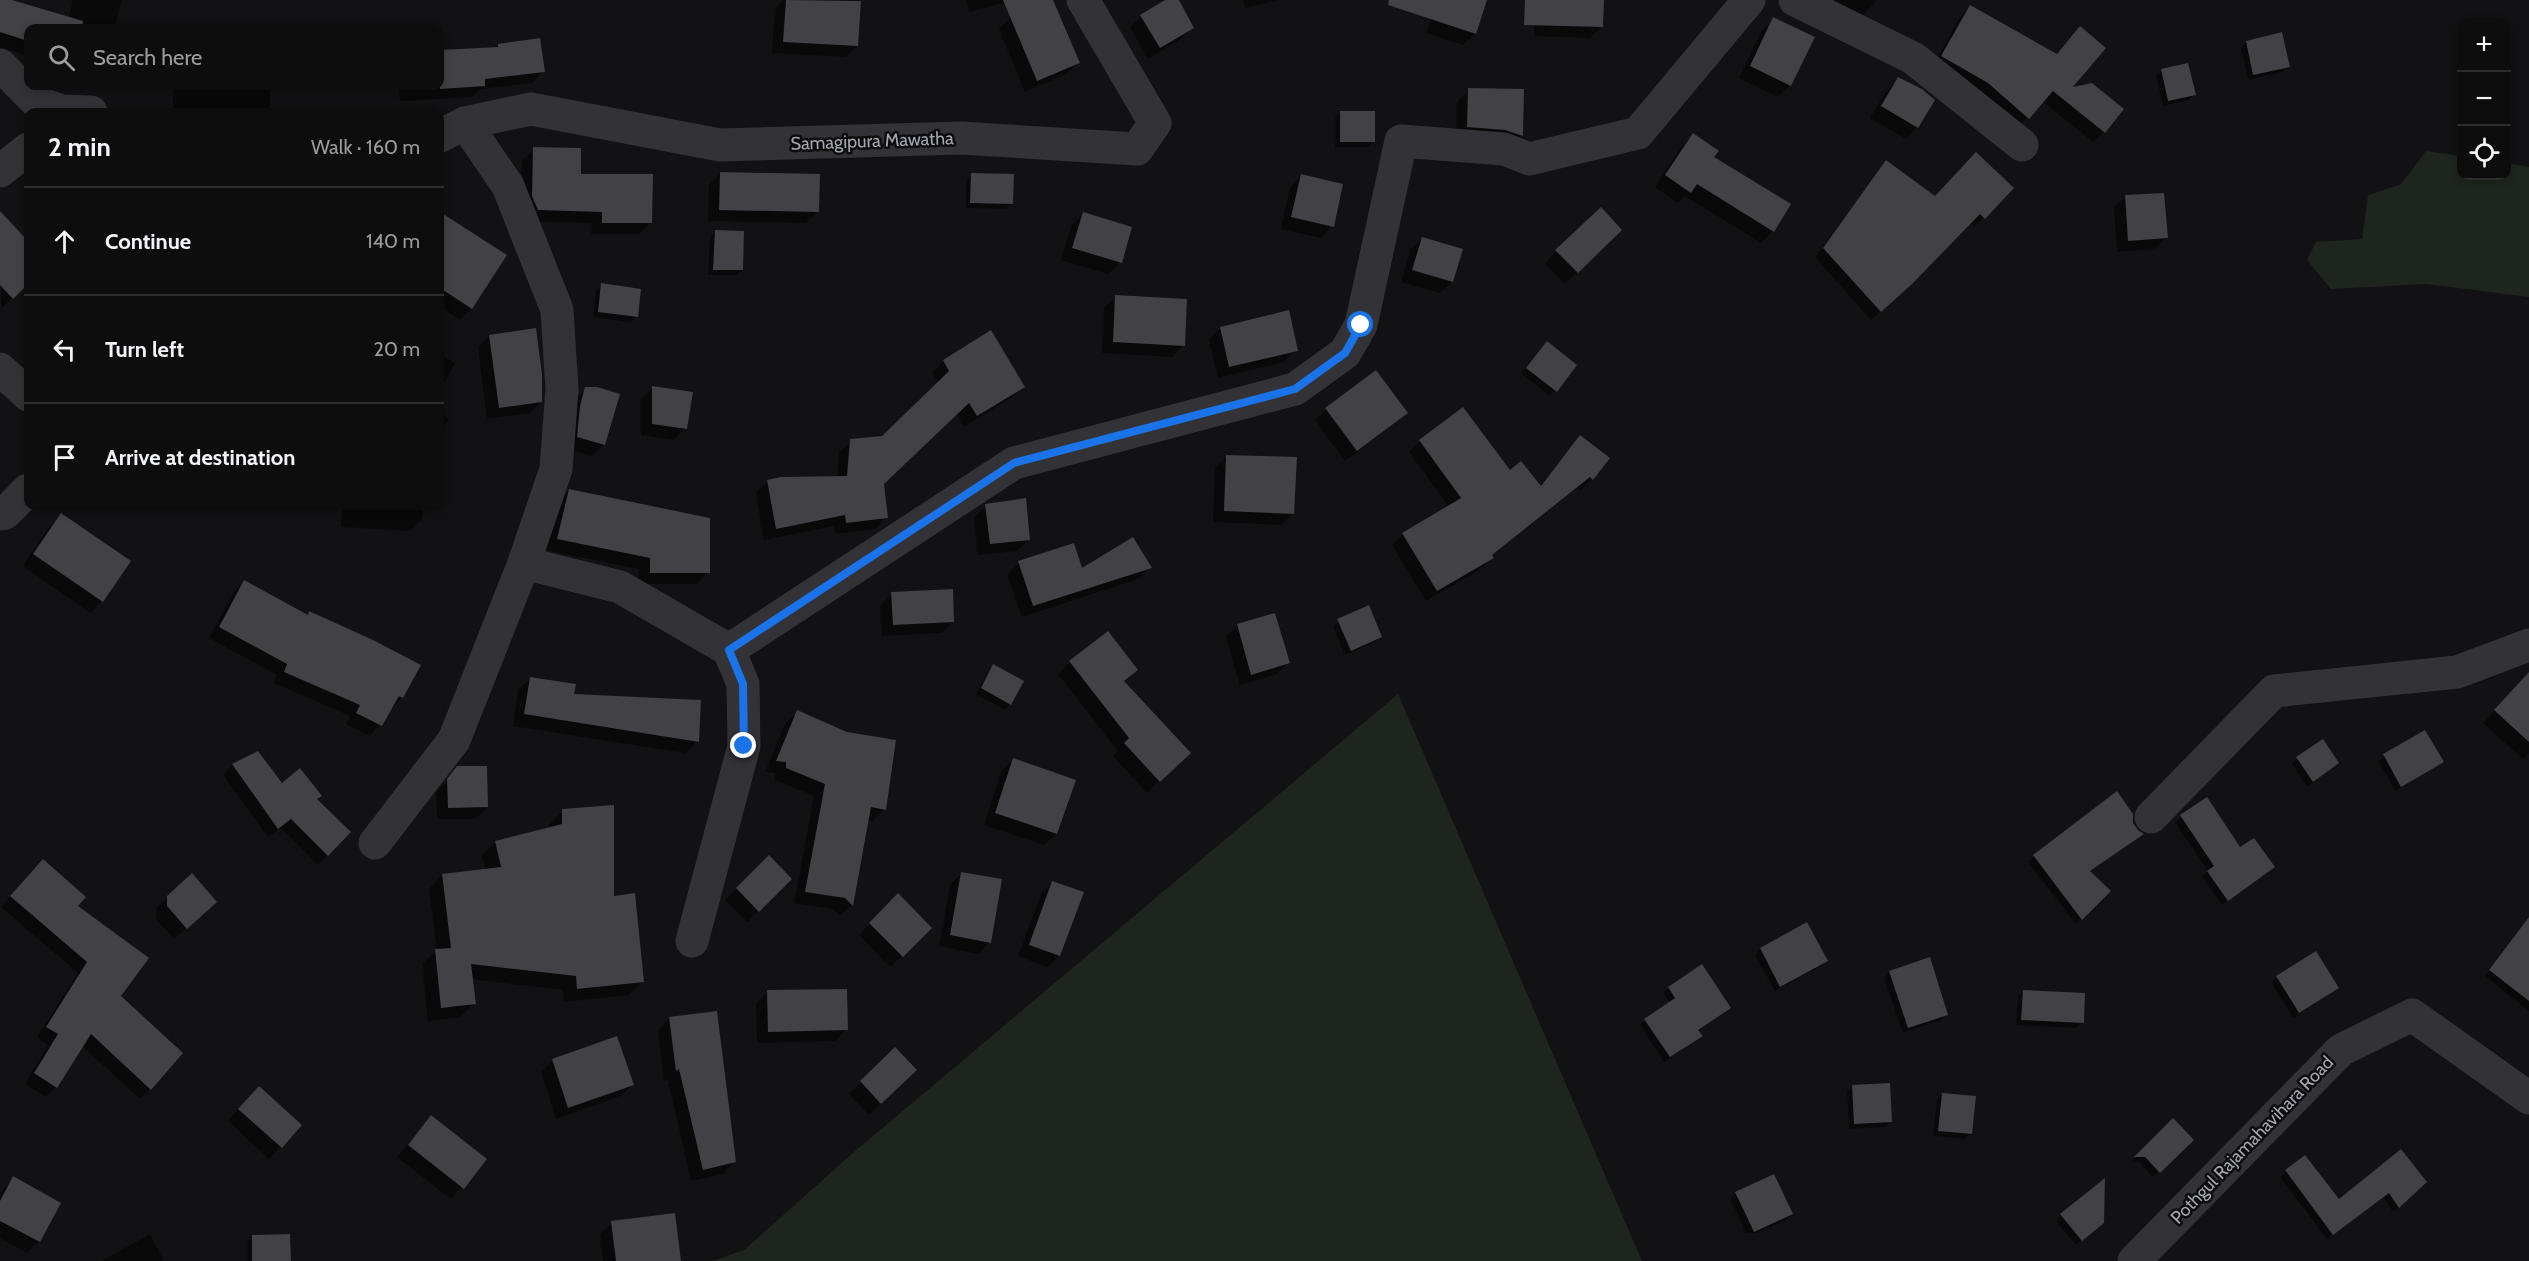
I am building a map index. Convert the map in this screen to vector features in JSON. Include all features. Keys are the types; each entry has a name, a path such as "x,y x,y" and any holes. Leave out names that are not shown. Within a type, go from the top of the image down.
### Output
{"street":[{"name":"Samagipura Mawatha","path":"452,130 531,109 720,145 961,138 1137,149 1155,123 1083,0"},
{"path":"729,650 1014,463 1295,389 1345,353 1361,325 1401,141 1504,149 1528,159 1638,133 1749,0"},
{"path":"1795,0 1913,58 2022,145"},
{"path":"0,65 24,89"},
{"path":"25,90 38,103 56,108"},
{"path":"375,843 454,740 524,563 556,470 562,390 557,310 508,186 452,130"},
{"path":"0,171 24,152"},
{"path":"0,369 24,391"},
{"path":"0,514 5,513 24,494"},
{"path":"524,563 620,586 729,650 743,684 744,746 692,941"},
{"path":"2151,817 2274,691 2457,672 2529,645"},
{"name":"Pothgul Rajamahavihara Road","path":"2134,1261 2341,1050 2412,1015 2529,1098"}],"shaded area":[{"path":"2426,151 2457,155 2457,180 2511,180 2511,164 2529,167 2529,297 2426,284 2331,289 2307,260 2316,242 2362,239 2368,195 2401,184"},
{"path":"1398,694 1642,1261 713,1261 744,1250 854,1152"}],"building":[{"path":"0,0 12,0 83,21 83,24 24,24 24,40 0,32"},
{"path":"786,0 861,1 858,46 783,42"},
{"path":"1003,0 1053,0 1080,63 1037,81"},
{"path":"1165,0 1179,0 1194,28 1160,48 1140,15"},
{"path":"1389,0 1487,0 1476,34 1388,5"},
{"path":"1525,0 1604,0 1603,27 1524,25"},
{"path":"1970,5 2057,54 2080,26 2106,48 2073,87 2092,83 2124,109 2105,133 2053,91 2029,119 1988,83 1941,56"},
{"path":"1773,17 1815,37 1791,86 1750,66"},
{"path":"2282,32 2290,67 2253,75 2246,41"},
{"path":"540,38 545,72 485,79 485,86 444,89 444,50 498,47 498,44"},
{"path":"2188,63 2196,95 2168,101 2161,69"},
{"path":"1898,77 1922,89 1935,100 1918,128 1881,106"},
{"path":"1468,88 1524,89 1523,136 1505,130 1467,127"},
{"path":"1340,111 1375,111 1375,142 1340,142"},
{"path":"1693,133 1719,151 1714,157 1791,204 1774,232 1697,184 1691,193 1665,175"},
{"path":"533,147 581,148 581,174 653,174 652,223 602,223 602,212 538,210 532,196"},
{"path":"1976,152 2014,188 1985,219 1980,214 1912,284 1881,312 1823,248 1886,160 1935,196"},
{"path":"720,172 820,174 819,212 719,210"},
{"path":"971,173 1014,174 1013,204 970,203"},
{"path":"1301,174 1343,184 1334,227 1291,217"},
{"path":"2164,193 2168,238 2128,241 2125,195"},
{"path":"1601,207 1622,230 1578,273 1555,250"},
{"path":"0,211 24,237 24,288 13,299 0,285"},
{"path":"1083,212 1132,227 1122,263 1072,248"},
{"path":"444,215 507,255 472,309 444,291"},
{"path":"715,230 744,231 743,270 713,270"},
{"path":"1422,237 1463,249 1453,282 1412,270"},
{"path":"601,283 641,289 638,317 598,312"},
{"path":"1115,295 1187,299 1185,346 1113,342"},
{"path":"1289,310 1298,351 1229,367 1220,327"},
{"path":"536,328 542,374 542,402 499,408 489,335"},
{"path":"991,330 1025,387 977,416 969,403 884,484 888,518 846,523 845,515 776,529 767,480 781,477 847,476 850,439 882,436 949,371 943,360"},
{"path":"1547,341 1577,365 1557,392 1526,368"},
{"path":"1376,370 1408,413 1357,451 1325,408"},
{"path":"652,386 693,392 687,429 652,424"},
{"path":"585,387 597,387 620,394 605,445 577,437 580,406"},
{"path":"1463,407 1510,470 1521,461 1541,486 1580,435 1610,458 1593,480 1590,477 1492,555 1494,558 1437,591 1402,533 1461,498 1419,440"},
{"path":"1226,455 1297,457 1294,514 1224,511"},
{"path":"569,489 710,518 710,573 650,573 650,558 557,539"},
{"path":"1026,498 1030,540 990,544 985,504"},
{"path":"61,513 131,561 103,602 33,554"},
{"path":"1133,537 1152,568 1033,606 1018,561 1074,543 1082,568"},
{"path":"244,580 308,615 309,611 421,665 403,698 399,696 382,726 356,713 360,705 284,672 287,664 219,627"},
{"path":"953,589 954,622 893,625 891,592"},
{"path":"1369,605 1382,637 1351,651 1337,619"},
{"path":"1275,613 1290,663 1251,675 1237,624"},
{"path":"1108,631 1138,670 1124,681 1191,753 1160,782 1124,743 1129,738 1069,661"},
{"path":"993,664 1024,681 1011,705 981,688"},
{"path":"2529,672 2529,742 2494,710"},
{"path":"530,677 576,684 574,694 701,700 699,742 524,714"},
{"path":"797,710 847,732 896,740 886,810 871,807 853,906 845,898 805,892 825,784 786,768 786,762 776,761"},
{"path":"2425,730 2444,762 2401,787 2383,754"},
{"path":"2323,739 2339,763 2313,782 2296,757"},
{"path":"258,751 282,783 300,768 322,796 317,799 351,832 328,856 291,819 278,829 232,764"},
{"path":"1013,758 1076,780 1057,834 995,813"},
{"path":"457,766 487,766 488,807 448,808 447,779"},
{"path":"2117,791 2133,814 2133,823 2144,834 2090,871 2111,891 2082,920 2033,855"},
{"path":"2207,797 2240,847 2254,838 2275,867 2228,901 2207,871 2214,866 2180,815"},
{"path":"614,805 614,896 635,893 644,982 577,989 576,976 471,964 476,1004 441,1008 435,949 451,948 442,874 501,867 495,841 562,824 562,809"},
{"path":"769,855 792,879 759,912 736,888"},
{"path":"43,859 86,897 78,906 149,958 121,996 183,1053 151,1090 91,1034 57,1088 34,1073 58,1034 46,1027 87,962 10,896"},
{"path":"961,872 1002,879 991,943 950,935"},
{"path":"192,873 217,902 187,929 167,906 167,896"},
{"path":"1052,881 1084,892 1060,956 1029,945"},
{"path":"898,893 932,928 903,957 869,923"},
{"path":"2529,917 2529,1001 2489,970"},
{"path":"1807,922 1828,961 1780,987 1760,948"},
{"path":"2316,951 2339,988 2299,1013 2276,976"},
{"path":"1930,957 1948,1015 1908,1028 1889,971"},
{"path":"1702,964 1731,1008 1698,1030 1703,1036 1670,1057 1644,1019 1675,998 1668,987"},
{"path":"847,989 848,1030 768,1032 767,990"},
{"path":"2023,990 2085,993 2084,1023 2021,1020"},
{"path":"717,1011 736,1162 703,1170 679,1069 676,1071 669,1017"},
{"path":"617,1036 634,1085 568,1108 552,1059"},
{"path":"895,1047 917,1070 881,1104 860,1081"},
{"path":"1890,1083 1892,1122 1854,1124 1852,1085"},
{"path":"259,1086 302,1125 282,1148 238,1109"},
{"path":"1942,1093 1976,1096 1972,1134 1938,1131"},
{"path":"431,1115 487,1159 464,1189 408,1145"},
{"path":"2173,1118 2194,1140 2160,1173 2145,1157 2134,1157"},
{"path":"2401,1149 2427,1182 2399,1208 2389,1193 2333,1235 2285,1170 2305,1155 2339,1199"},
{"path":"1774,1174 1793,1214 1754,1232 1735,1192"},
{"path":"13,1176 61,1203 40,1242 0,1221 0,1201"},
{"path":"2105,1178 2104,1223 2082,1241 2060,1214"},
{"path":"675,1213 681,1261 616,1261 611,1221"},
{"path":"290,1234 291,1261 252,1261 252,1235"}],"route":[{"path":"744,746 743,684 729,650 1014,463 1295,389 1345,353 1361,325"}]}
